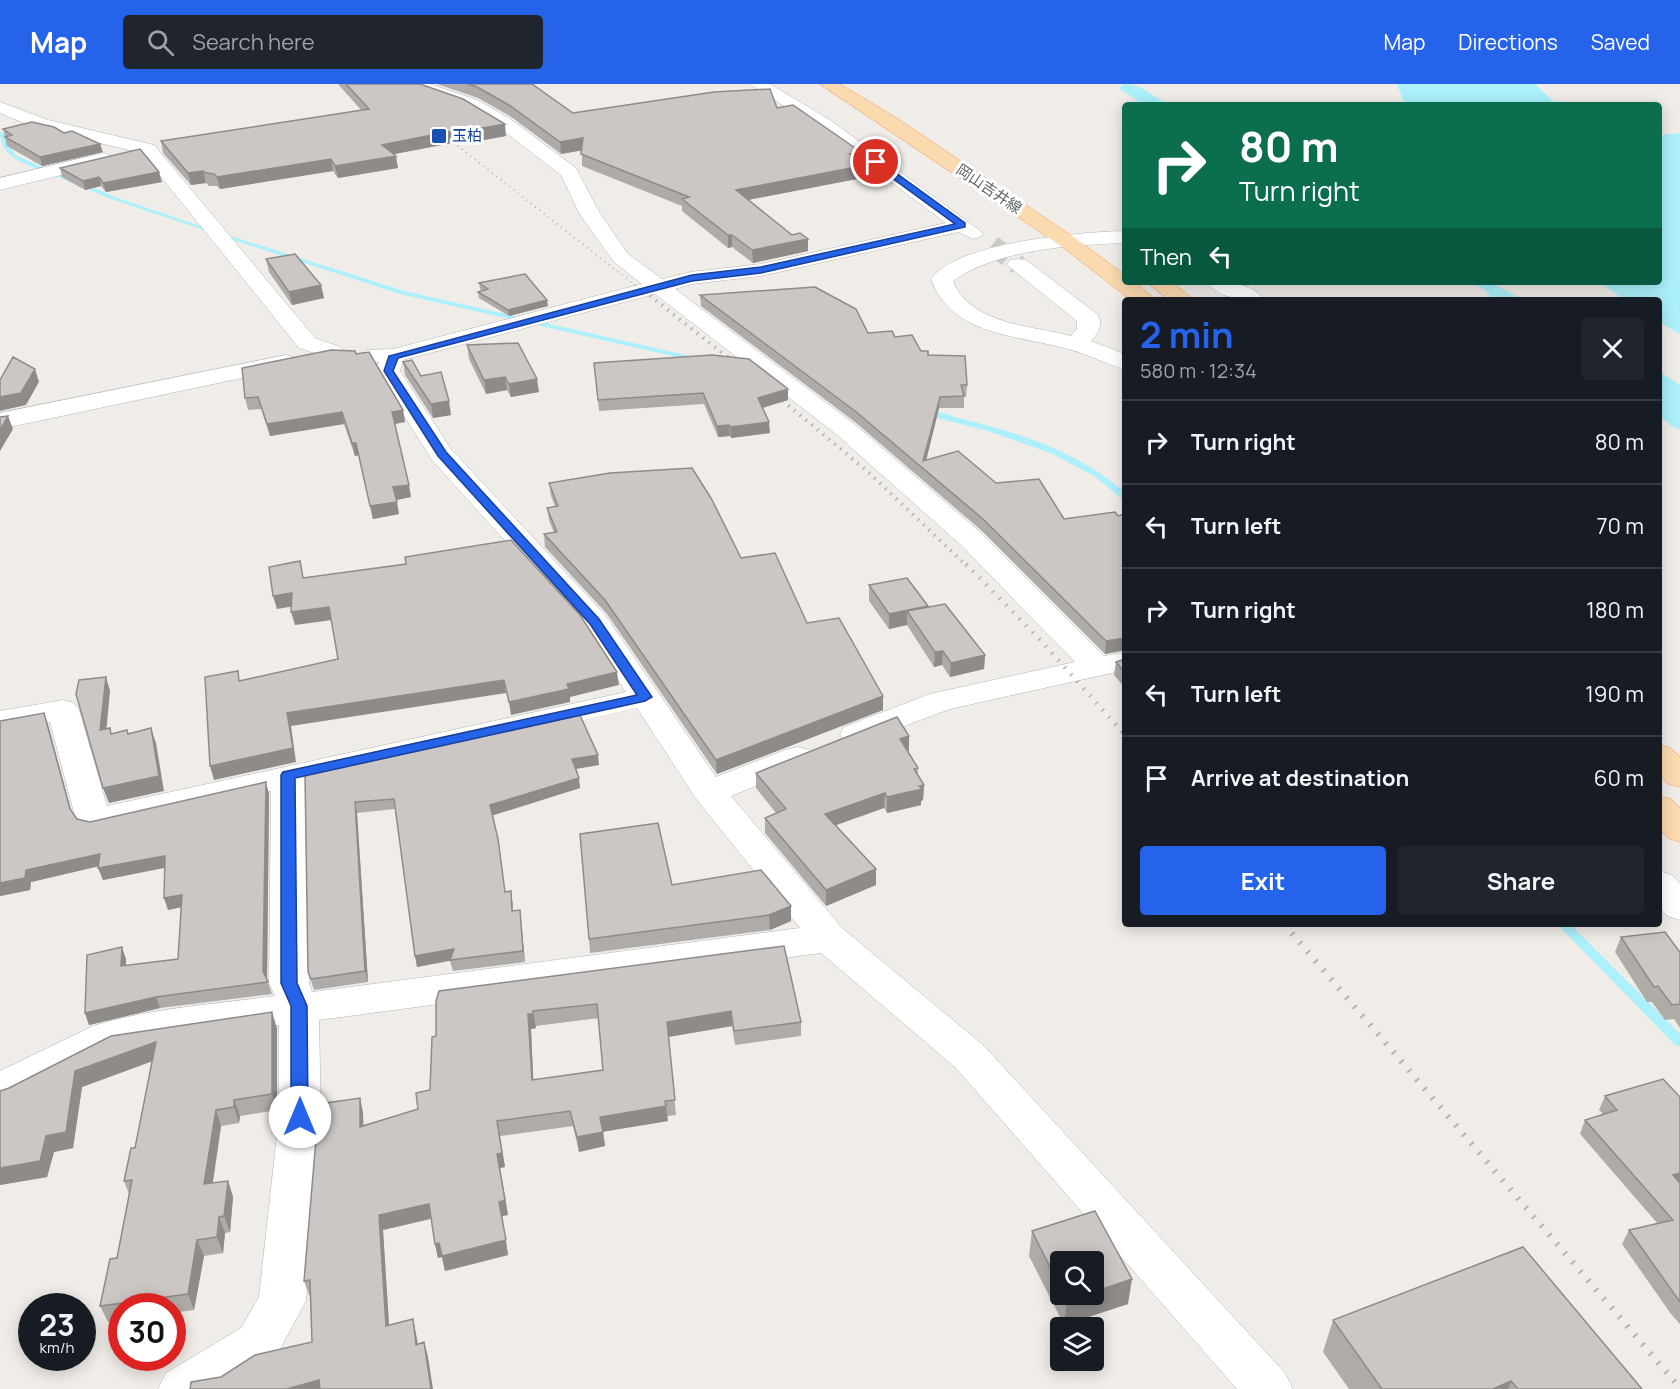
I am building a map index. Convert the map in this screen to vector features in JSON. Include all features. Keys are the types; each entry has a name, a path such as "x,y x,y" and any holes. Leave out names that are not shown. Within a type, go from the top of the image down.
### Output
{"main road":[{"name":"岡山吉井線","path":"828,84 892,123 1068,242 1122,283"},
{"name":"岡山吉井線","path":"854,84 916,120 1094,237"},
{"name":"岡山吉井線","path":"1125,285 1141,297"},
{"path":"1162,285 1179,297"},
{"path":"1662,758 1680,776"},
{"path":"1662,810 1680,830"}],"street":[{"path":"414,84 471,104 503,122 569,172 589,213 621,258 854,436 1110,663"},
{"path":"758,84 824,124 992,245"},
{"path":"0,107 42,124 148,149 307,343 332,352"},
{"path":"0,184 148,149"},
{"path":"0,421 332,352 393,356 659,287 720,273 761,270 962,225"},
{"path":"1121,245 1094,237 976,258 950,270 942,279 943,290 952,303 972,316 1015,330 1077,344 1122,361"},
{"path":"1018,265 1089,319 1088,330 1077,344"},
{"path":"1224,285 1247,297"},
{"path":"393,356 388,371 441,454 594,621 709,792 829,938 970,1056 1268,1389"},
{"path":"709,792 941,701 1110,663"},
{"path":"0,721 63,710 93,820 645,697"},
{"path":"183,1389 258,1343 282,1300 300,1117 299,1006 289,983 288,775"},
{"path":"1662,887 1680,907"},
{"path":"0,1090 107,1037 163,1026 299,1006 829,938"}],"water":[{"path":"1124,84 1137,86 1164,102 1140,102 1119,88"},
{"path":"1397,84 1535,84 1553,101 1558,102 1404,102"},
{"path":"1680,133 1680,334 1662,324 1662,297 1621,297 1603,285 1662,285 1662,137 1666,134"},
{"path":"1475,285 1496,285 1518,297 1491,297 1484,289"},
{"path":"1662,373 1680,385 1680,430 1662,418"}],"building":[{"path":"346,84 420,84 463,99 505,124 471,130 467,128 382,145 396,156 335,166 331,159 217,177 203,171 188,173 161,141 369,109"},
{"path":"468,84 532,84 573,113 714,92 770,89 777,108 793,105 861,152 850,154 867,165 736,190 792,235 800,233 808,239 752,250 732,235 728,235 682,199 689,197 581,154 583,138 560,142 509,105"},
{"path":"32,122 54,127 64,133 72,131 100,144 40,157 5,137 12,135 3,129"},
{"path":"140,149 159,172 103,183 99,177 83,181 60,168"},
{"path":"295,254 321,285 289,292 266,259"},
{"path":"525,274 547,300 508,310 478,292 488,289 479,283"},
{"path":"815,287 856,309 868,333 892,331 895,337 912,335 921,351 928,351 928,355 965,356 967,385 961,385 964,396 940,397 923,461 958,451 996,483 1039,479 1064,519 1115,512 1118,516 1122,515 1122,638 1106,641 983,519 855,411 700,295"},
{"path":"518,343 537,379 509,384 505,377 484,380 467,345"},
{"path":"331,350 355,351 356,354 369,352 403,410 392,412 409,485 393,487 397,502 370,506 356,443 352,443 342,412 267,424 258,397 245,398 242,368"},
{"path":"712,355 749,359 788,389 758,398 769,422 730,427 729,425 717,426 703,393 598,400 594,363"},
{"path":"13,357 35,369 21,393 0,397 0,380"},
{"path":"412,360 421,376 441,372 449,401 431,404 403,362"},
{"path":"8,416 0,430 0,417"},
{"path":"692,468 711,498 741,558 775,553 807,623 839,618 883,696 716,760 605,600 544,534 557,532 547,508 558,506 549,483 610,473"},
{"path":"511,540 580,615 617,672 567,684 569,689 509,702 504,680 287,713 293,748 210,766 205,677 238,671 239,681 338,659 329,607 291,612 292,593 273,596 269,567 300,561 303,578 406,564 405,557"},
{"path":"907,578 928,606 889,614 869,585"},
{"path":"945,604 985,655 951,663 943,651 935,652 907,611"},
{"path":"1122,660 1122,669 1116,662"},
{"path":"106,677 100,730 110,728 111,734 127,730 128,734 151,728 159,776 103,788 76,694 79,680"},
{"path":"44,713 70,809 77,819 90,822 266,782 263,971 268,982 156,997 85,1013 87,955 122,947 121,966 178,959 182,895 164,898 165,856 98,868 100,854 26,870 25,878 0,883 0,721"},
{"path":"579,713 598,755 572,759 579,778 490,805 498,839 505,892 511,891 512,911 520,910 523,951 450,960 454,949 415,956 394,799 355,802 365,971 311,979 308,972 305,775"},
{"path":"897,717 909,736 900,739 918,768 914,769 924,785 919,786 922,789 887,797 885,793 825,814 876,869 826,890 765,818 786,809 756,773"},
{"path":"658,823 672,885 761,870 791,906 769,915 589,939 580,834"},
{"path":"1665,932 1680,951 1680,1004 1672,1005 1658,986 1654,987 1621,937"},
{"path":"784,946 801,1022 734,1031 731,1011 667,1022 675,1100 665,1101 666,1106 600,1117 603,1132 577,1137 570,1111 497,1121 502,1153 497,1154 505,1200 499,1202 506,1240 442,1256 439,1243 435,1244 429,1204 379,1215 386,1326 413,1319 416,1345 424,1342 431,1389 320,1389 319,1380 287,1389 190,1389 191,1382 221,1377 255,1355 312,1342 310,1280 304,1281 319,1104 360,1098 360,1127 418,1109 416,1093 430,1090 432,1037 436,1036 436,1001 439,991","holes":["597,1004 603,1070 532,1080 528,1014 533,1014 533,1011"]},
{"path":"272,1012 272,1094 234,1100 234,1107 216,1110 204,1184 228,1181 224,1216 219,1217 217,1237 197,1240 188,1294 108,1293 108,1305 100,1306 110,1259 117,1258 132,1180 124,1181 131,1148 135,1148 156,1042 75,1071 66,1132 46,1136 40,1161 0,1168 0,1091 111,1036"},
{"path":"1663,1079 1680,1097 1680,1173 1673,1175 1680,1183 1680,1302 1629,1230 1673,1220 1585,1120 1617,1110 1605,1096"},
{"path":"1095,1211 1132,1279 1104,1289 1104,1251 1050,1251 1050,1267 1032,1231"},
{"path":"1523,1247 1642,1389 1518,1389 1511,1381 1493,1389 1382,1389 1333,1320"}],"waterway":[{"path":"0,133 13,156 42,169"},
{"path":"53,173 116,199 206,229"},
{"path":"232,238 402,293 699,360"},
{"path":"924,412 991,429 1035,444 1097,474 1122,495"},
{"path":"1566,927 1680,1042"}],"tunnel":[{"path":"992,245 1018,265"}],"railway":[{"path":"440,132 645,293"},
{"path":"644,291 740,367"},
{"path":"771,391 866,470 967,566"},
{"path":"966,564 1043,643 1122,732"},
{"path":"1287,927 1680,1388"}],"place":[{"name":"玉柏","path":"439,136"}],"route":[{"path":"300,1117 299,1006 289,983 288,775 645,697 594,621 441,454 388,371 393,356 692,278 761,270 962,225 876,162"}]}
